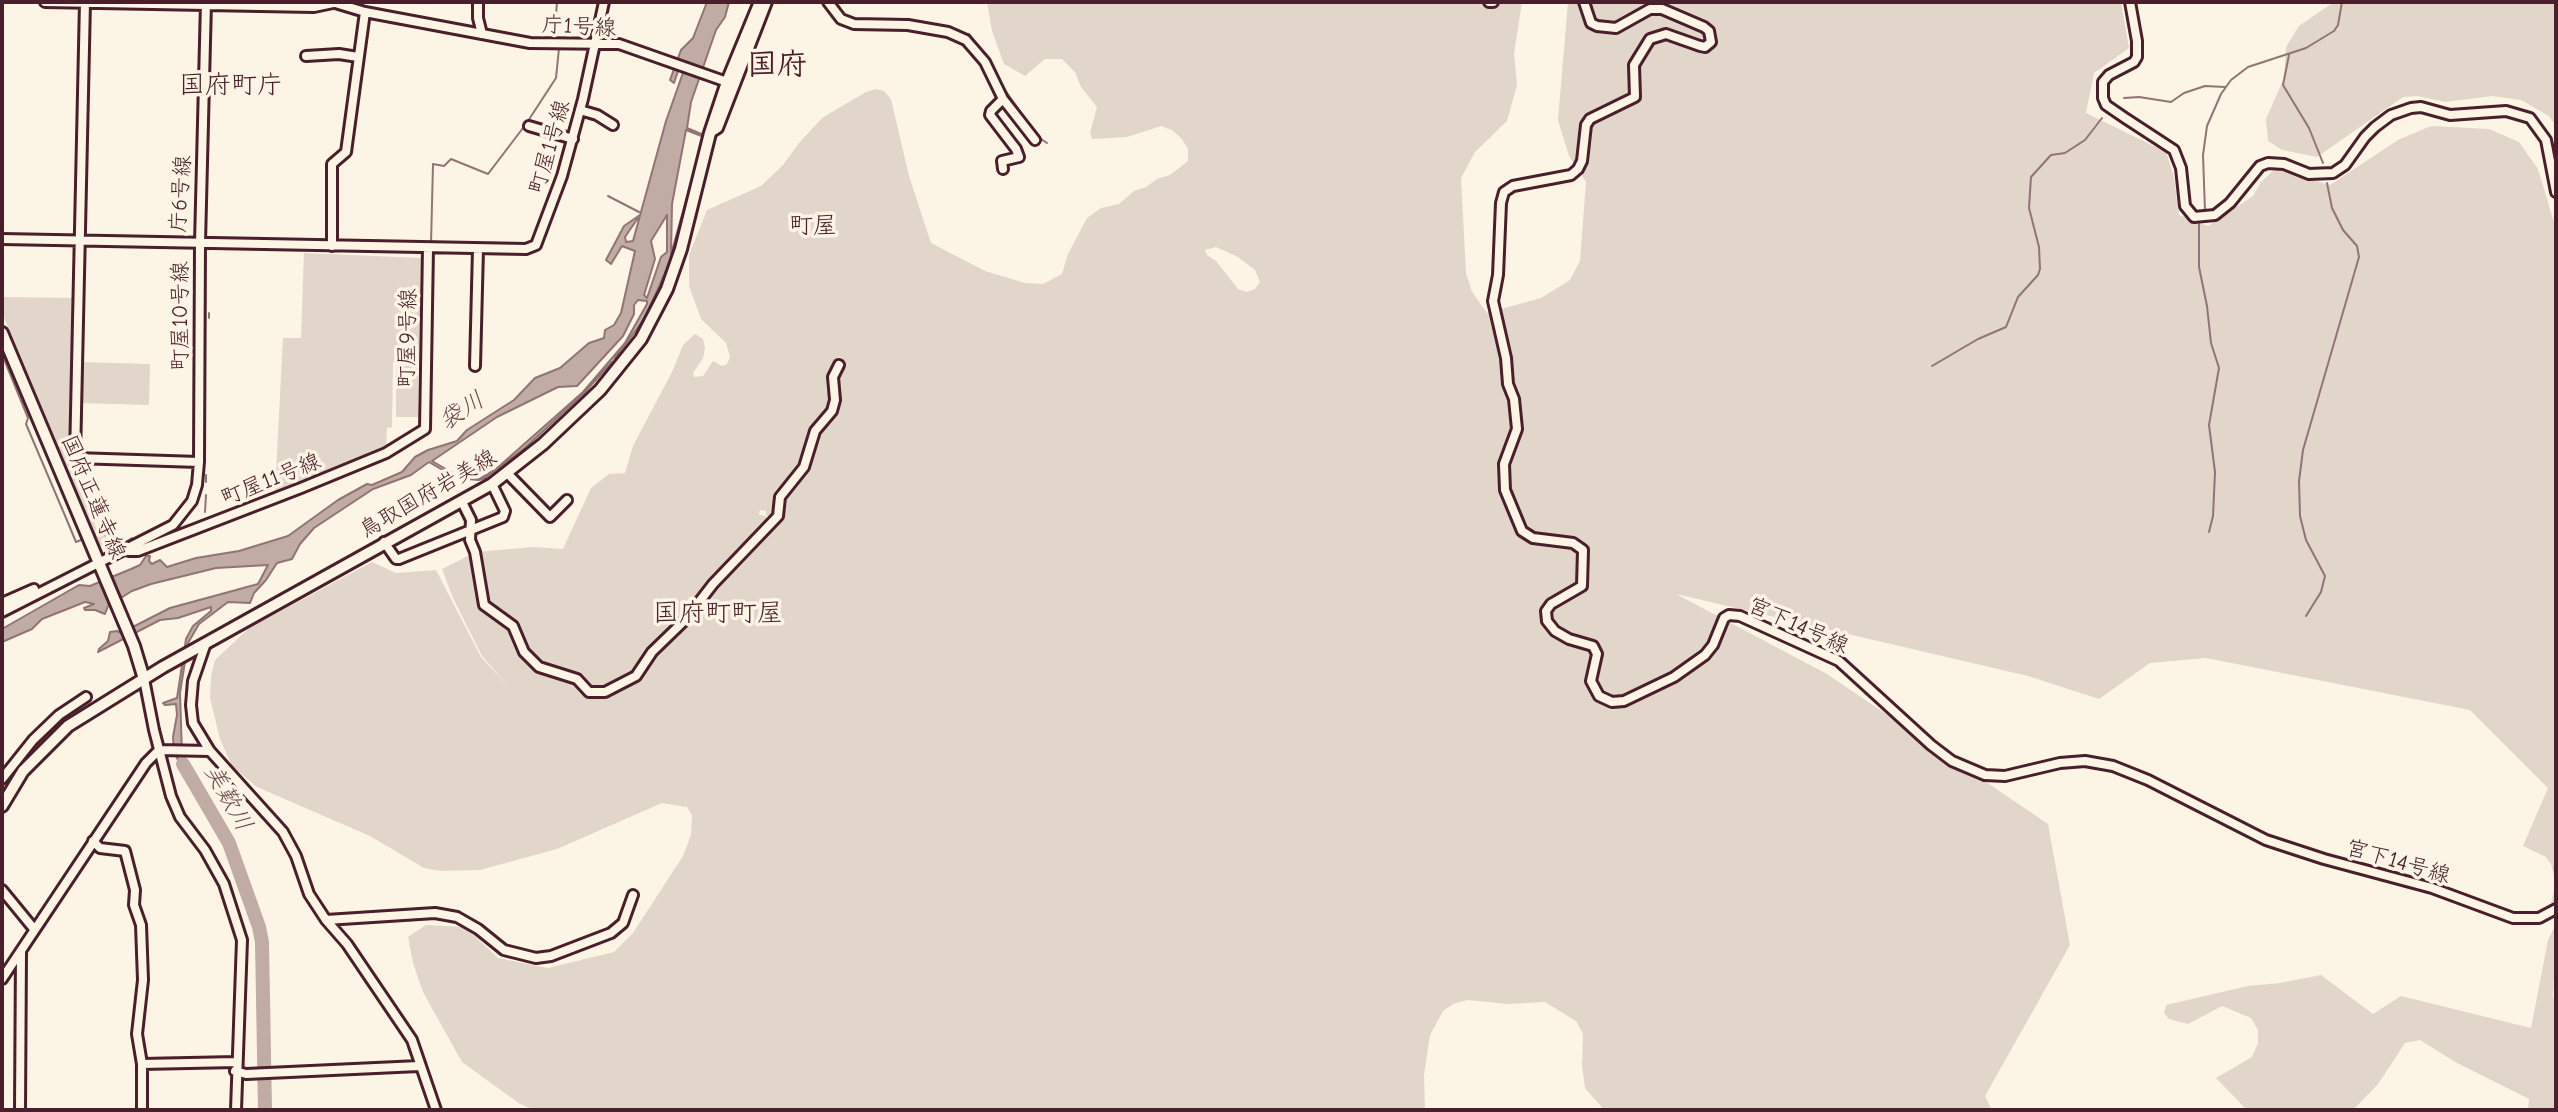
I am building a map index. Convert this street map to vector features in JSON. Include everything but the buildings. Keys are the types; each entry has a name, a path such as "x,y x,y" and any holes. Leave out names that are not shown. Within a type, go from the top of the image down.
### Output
{"main road":[{"name":"鳥取国府岩美線","path":"2,806 23,771 54,738 101,704 508,474 600,390 627,360 649,325 675,269 724,81 760,2"},
{"name":"国府正蓮寺線","path":"2,333 132,641 144,679"}],"street":[{"path":"45,2 314,7 333,3"},
{"path":"85,2 75,458 199,462"},
{"path":"478,2 482,34"},
{"name":"町屋1号線","path":"522,249 536,245 573,139 604,2"},
{"path":"710,133 718,128 767,2"},
{"path":"828,2 841,19 854,24 908,25 960,37 985,62 1003,99 1035,140"},
{"name":"宮下14号線","path":"1584,2 1591,23 1597,26 1616,28 1650,9 1662,9 1704,27 1709,31 1711,42 1705,47 1666,34 1650,39 1634,65 1635,97 1590,119 1586,125 1582,161 1578,169 1571,175 1513,186 1504,192 1501,203 1498,275 1493,301 1506,358 1508,384 1514,399 1517,429 1504,464 1505,490 1522,531 1533,538 1573,543 1583,550 1582,586 1551,604 1546,611 1547,621 1555,631 1569,639 1593,646 1597,654 1591,681 1599,696 1612,702 1624,701 1674,677 1705,655 1713,645 1724,618 1740,616 1839,661 1931,745 1952,761 1985,775 2005,776 2060,763 2085,761 2113,766 2148,780 2266,840 2324,859 2432,888 2513,918 2539,918 2556,909"},
{"path":"2130,2 2137,57 2103,82 2103,98 2106,105 2174,150 2181,168 2185,206 2194,217 2215,215 2230,203 2260,166 2268,163 2284,164 2309,174 2333,173 2345,165 2365,137 2391,115 2421,107 2450,115 2506,111 2530,118 2546,140 2556,192"},
{"name":"庁1号線","path":"333,3 365,12 530,43 619,44 724,81"},
{"name":"庁6号線","path":"2,239 200,243 206,4"},
{"path":"332,246 332,164 346,152 365,12"},
{"path":"306,56 339,54 358,57"},
{"path":"1003,99 990,115 1019,157 1002,161 1003,169"},
{"path":"580,110 597,115 613,125"},
{"path":"529,126 573,139"},
{"name":"町屋10号線","path":"51,587 126,551 173,525 185,514 197,485 199,462 200,243 522,249"},
{"name":"町屋9号線","path":"425,429 428,248"},
{"path":"475,366 478,249"},
{"path":"462,502 471,520 484,605 513,626 531,662 552,673 577,679 589,692 605,692 636,676 652,652 686,619 713,584 778,516 780,497 804,467 815,431 832,411 835,400 833,377 839,365"},
{"name":"町屋11号線","path":"126,551 138,551 301,488 386,453 425,429"},
{"path":"508,474 550,517 567,500"},
{"path":"384,542 399,559 505,515 492,484"},
{"path":"2,603 37,589 51,587"},
{"path":"2,612 51,587"},
{"path":"206,643 193,681 193,723 210,751 283,832 296,856 309,894 412,1040 436,1110"},
{"path":"144,679 171,796 180,817 205,850 224,884 242,940 236,1110"},
{"path":"2,779 28,744 59,715 86,697"},
{"path":"2,979 146,763 159,750 210,751"},
{"path":"93,841 100,848 125,851 135,890 134,905 141,925 143,980 137,1034 142,1064 142,1110"},
{"path":"2,890 34,929"},
{"path":"326,920 420,913 446,915 457,917 478,929 504,950 536,958 562,952 611,933 623,923 633,895"},
{"path":"20,1110 21,952"},
{"path":"142,1064 236,1066 246,1074 419,1066"}],"shaded area":[{"path":"707,2 729,2 691,102 687,128 706,136 692,181 704,137 686,130 672,204 671,254 689,190 674,253 645,318 615,358 618,360 612,362 585,392 525,448 485,478 479,480 456,478 429,462 411,475 373,489 314,528 292,559 277,563 250,603 228,602 199,624 188,643 180,693 182,754 193,778 189,781 174,752 176,704 163,703 177,698 186,639 193,626 211,611 211,607 178,618 160,620 98,652 99,649 108,641 110,632 121,633 170,608 258,584 268,565 216,568 151,584 132,591 108,606 105,614 85,610 94,604 85,602 42,619 32,629 2,642 2,629 79,585 90,586 140,565 146,556 150,556 152,564 160,560 167,567 288,536 338,500 367,484 372,485 402,472 415,457 428,450 457,441 467,430 514,400 535,378 560,368 589,343 604,338 605,330 614,325 621,313 635,251 622,246 611,264 606,260 624,226 640,215 625,237 626,242 633,241 666,121 684,70 679,68 674,83 670,80 681,50 693,38","holes":["667,215 667,252 661,257 647,298 644,295 655,259 651,241","638,300 647,301 625,343 583,392 496,469 479,479 456,475 432,461 497,417 558,387 577,386 623,336 634,314 634,305"]},
{"path":"987,2 1522,2 1514,54 1517,85 1507,121 1475,152 1461,178 1466,273 1472,292 1487,313 1541,298 1570,280 1580,261 1586,182 1569,156 1558,120 1568,2 2121,2 2129,48 2094,73 2086,113 2166,152 2174,177 2179,215 2208,226 2253,196 2261,182 2275,169 2330,185 2398,140 2431,126 2489,129 2519,142 2538,169 2556,229 2556,883 2546,857 2523,846 2548,788 2470,710 2206,658 2150,663 2099,699 2028,676 1676,594 1827,674 2048,824 2070,945 1985,1096 1992,1110 1604,1110 1585,1088 1583,1034 1576,1021 1545,1002 1508,1004 1467,1000 1443,1011 1430,1035 1424,1075 1425,1110 535,1110 520,1104 462,1062 423,992 408,937 426,925 465,927 498,958 548,968 614,952 633,933 683,856 691,835 692,815 687,807 662,803 557,849 480,870 440,871 424,868 370,836 257,787 232,766 220,739 210,698 215,660 249,628 372,562 396,573 436,570 481,657 508,686 482,656 442,569 472,554 481,606 509,625 520,650 537,669 575,680 593,694 604,694 635,679 653,652 686,622 714,584 779,517 781,498 806,467 816,431 824,422 828,426 833,421 830,417 837,398 835,378 843,358 838,357 836,362 839,364 833,373 834,398 829,414 813,431 799,473 779,495 777,515 774,518 760,510 759,515 766,516 770,522 712,583 683,620 650,651 631,677 605,690 593,691 576,677 540,666 526,652 514,625 485,603 477,552 532,547 563,549 591,488 609,474 625,473 633,446 683,345 695,334 703,339 703,358 693,373 694,377 703,376 713,361 722,366 727,364 730,357 726,343 701,319 689,286 689,255 707,210 761,186 822,118 876,89 884,91 891,99 909,176 931,243 985,271 1025,283 1043,284 1062,274 1068,254 1087,218 1101,208 1119,204 1134,191 1170,175 1188,161 1188,149 1181,138 1161,126 1127,137 1092,139 1090,133 1097,107 1081,87 1075,72 1062,59 1045,59 1025,76 1004,64 992,31","holes":["1216,247 1238,257 1255,270 1260,282 1255,289 1247,292 1238,289 1205,250"]},
{"path":"2334,2 2556,2 2556,127 2549,116 2521,100 2492,96 2445,102 2418,96 2403,97 2317,157 2282,150 2268,141 2266,119 2284,78 2286,47 2299,26"},
{"path":"304,253 421,258 419,362 393,362 392,427 387,428 386,445 275,492 283,338 301,338"},
{"path":"2,297 77,298 73,464 98,533 123,546 103,548 99,544 2,313"},
{"path":"79,362 150,364 149,405 79,403"},
{"path":"396,366 418,366 418,417 396,417"},
{"path":"2556,883 2556,903 2551,903"},
{"path":"2556,924 2553,996 2556,1009 2556,1110 2528,1110 2529,1099 2457,1063 2420,1040 2405,1043 2378,1084 2353,1110 2247,1110 2216,1078 2252,1057 2258,1043 2258,1030 2251,1018 2222,1006 2188,1024 2169,1019 2164,1013 2166,1005 2248,986 2321,975 2373,1014 2401,996 2531,1028 2548,940"}],"waterway":[{"path":"554,40 557,2"},
{"path":"2205,211 2203,155 2207,126 2221,94 2231,80 2248,67 2306,48 2334,31 2342,2"},
{"path":"969,34 985,56"},
{"path":"431,244 433,164 444,166 451,159 488,174 556,78 559,48"},
{"path":"2289,55 2283,85 2309,128 2323,163"},
{"path":"1000,83 1038,137 1047,143"},
{"path":"2124,98 2171,102 2184,93 2205,86 2225,87"},
{"path":"1932,366 1978,339 2006,327 2018,297 2040,269 2039,247 2029,208 2031,177 2051,155 2065,153 2085,140 2102,118"},
{"path":"2306,616 2321,592 2325,576 2306,540 2300,516 2299,481 2303,450 2359,257 2357,246 2343,230 2332,208 2327,183"},
{"path":"608,196 639,212"},
{"path":"2199,224 2199,267 2211,343 2219,368 2209,425 2215,472 2209,532"},
{"path":"209,313 209,318"},
{"path":"2,354 28,418 26,424 76,542 81,540"},
{"name":"袋川","path":"429,406 430,386"},
{"path":"206,475 206,482"},
{"path":"205,512 206,495"},
{"path":"95,534 99,532 122,544 132,538"},
{"name":"美歎川","path":"183,764 229,843 259,927 262,942 265,1110"}],"district":[{"name":"国府","path":"777,66"},
{"name":"国府町庁","path":"231,86"},
{"name":"町屋","path":"813,226"},
{"name":"国府町町屋","path":"718,614"}]}
